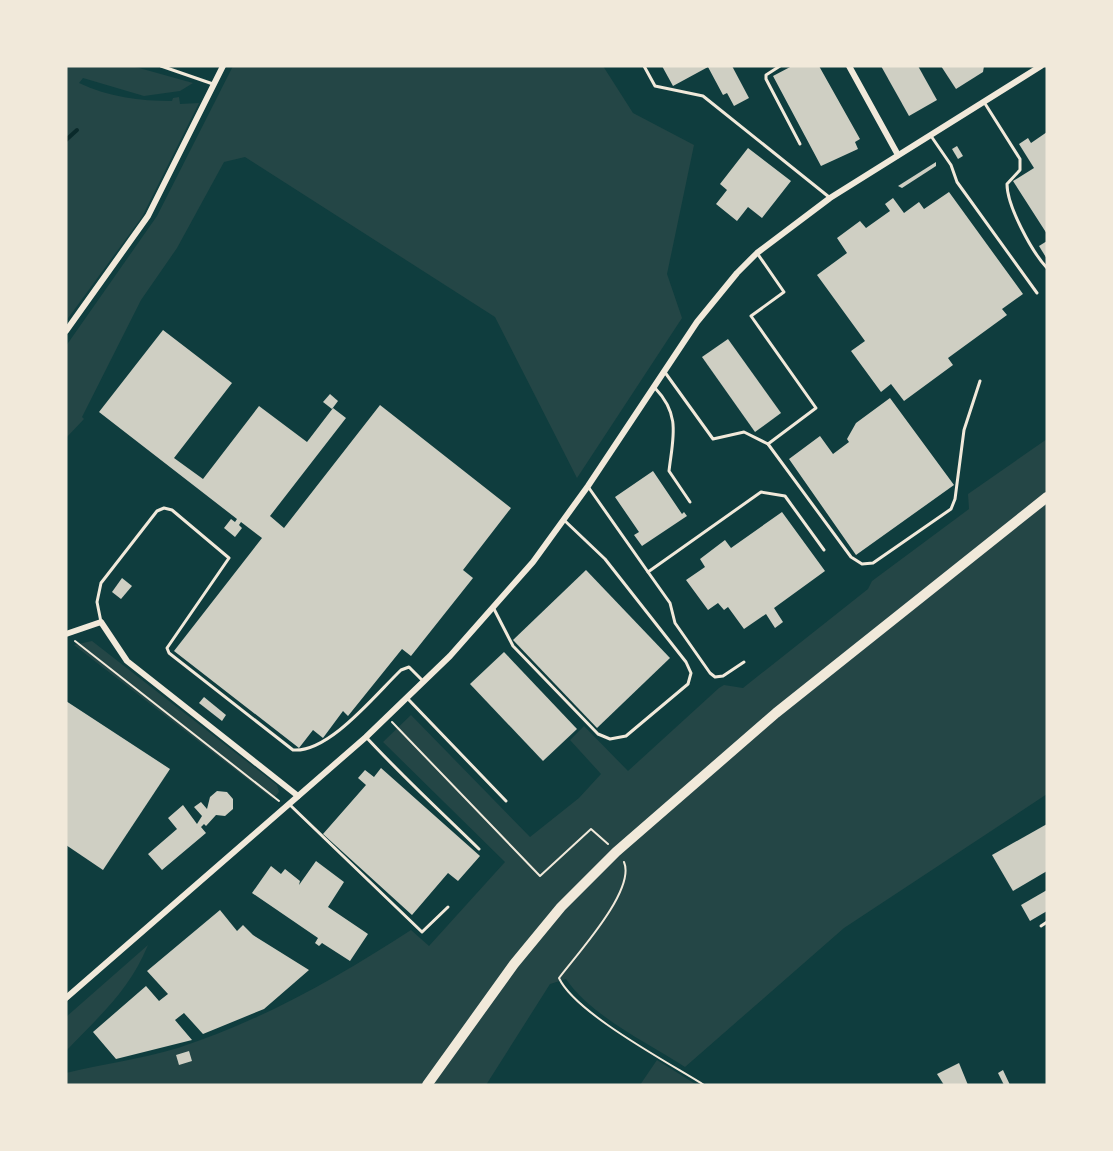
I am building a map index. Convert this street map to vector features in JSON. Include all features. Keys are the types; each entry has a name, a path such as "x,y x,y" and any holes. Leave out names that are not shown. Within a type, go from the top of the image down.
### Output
{"main road":[{"path":"427,1085 514,964 561,908 616,852 776,714 1047,497"}],"street":[{"path":"66,331 148,216 223,66"},
{"path":"849,66 898,155"},
{"path":"66,998 408,699 494,609 564,520 716,297 757,254 830,198 1041,66"},
{"path":"66,634 101,622 127,661 298,796"}],"lane":[{"path":"161,66 214,85"},
{"path":"644,66 655,87 703,96 830,198"},
{"path":"780,66 766,75 766,79 800,144"},
{"path":"984,100 1020,159 1020,170 1006,184 1007,192 1022,228 1047,268"},
{"path":"930,135 951,165 957,182 1037,293"},
{"path":"757,254 784,292 751,316 816,408 768,444"},
{"path":"664,371 713,440 744,432 768,444 851,557 862,564 873,563 951,509 964,430 980,381"},
{"path":"654,387 668,400 674,420 669,471 690,502"},
{"path":"588,486 670,603 675,623 711,673 715,677 723,676 744,662"},
{"path":"648,572 761,492 785,496 824,550"},
{"path":"101,622 97,602 101,583 157,511 164,508 172,510 229,558 167,648 168,652 293,750 304,751 325,742 401,670 408,667 424,683"},
{"path":"494,609 513,645 598,734 610,739 626,736 688,684 692,673 686,662 605,559 564,520"},
{"path":"408,699 506,801"},
{"path":"366,737 479,849"},
{"path":"287,805 422,932 448,907"},
{"path":"1041,926 1047,922"}],"path":[{"path":"66,634 287,805"},
{"path":"387,718 540,876 591,829 616,852 627,871 621,894 559,978 564,990 604,1021 704,1085"}],"shaded area":[{"path":"66,66 132,66 193,83 180,91 144,96 83,78 79,83 101,92 124,97 172,101 173,98 179,97 180,104 199,103 142,217 66,321"},
{"path":"233,66 603,66 633,113 694,145 667,274 682,318 577,478 495,317 245,157 224,162 177,248 141,300 82,417 84,419 66,438 66,346 157,216"},
{"path":"1047,439 1047,794 844,928 685,1067 605,1017 590,1005 566,979 550,984 486,1085 66,1085 66,1073 164,1052 239,1025 328,981 411,930 429,946 505,862 383,742 411,715 530,837 579,798 601,774 570,740 584,726 628,771 719,688 724,685 743,688 868,589 872,581 969,509 968,494"},
{"path":"92,641 277,785 279,792 273,799 74,645"},
{"path":"148,945 123,989 66,1051 66,1017"},
{"path":"657,1060 697,1085 640,1085"}],"building":[{"path":"662,66 732,66 749,98 734,106 727,93 723,95 708,67 673,86"},
{"path":"792,66 819,66 860,139 855,142 858,149 821,166 773,76"},
{"path":"881,66 918,66 937,100 909,116"},
{"path":"941,66 984,66 983,72 956,89"},
{"path":"1047,132 1047,234 1013,181 1034,168 1019,144 1028,138 1031,143"},
{"path":"957,146 963,156 958,159 952,149"},
{"path":"748,148 791,181 762,218 748,207 737,221 716,204 727,190 720,184"},
{"path":"936,162 936,166 902,188 898,186"},
{"path":"949,192 1023,294 1002,309 1007,315 948,358 953,365 904,401 891,384 881,392 851,351 865,341 817,275 847,253 837,238 860,221 866,228 890,211 885,204 893,198 904,213 919,202 924,209"},
{"path":"1047,241 1047,259 1039,246"},
{"path":"163,330 232,383 174,458 203,479 259,406 307,442 333,408 346,418 270,516 284,528 380,405 511,508 463,570 473,578 411,656 402,649 348,716 343,711 323,738 313,730 299,748 174,651 262,538 241,522 239,525 242,528 235,537 224,528 231,519 235,522 237,519 99,412"},
{"path":"728,339 781,413 755,432 702,357"},
{"path":"330,394 338,401 332,409 323,402"},
{"path":"890,398 954,485 856,555 789,459 820,436 833,454 849,442 847,439 856,423"},
{"path":"653,471 682,514 684,512 687,516 642,546 634,535 639,532 615,497"},
{"path":"782,512 825,571 774,608 783,622 775,628 766,614 744,629 728,607 724,610 718,603 708,610 686,580 705,567 700,559 725,540 731,548"},
{"path":"586,570 670,658 597,728 513,640"},
{"path":"122,578 132,586 121,599 112,592"},
{"path":"504,652 577,729 543,761 470,684"},
{"path":"204,697 226,715 222,721 199,703"},
{"path":"66,701 170,769 103,870 66,845"},
{"path":"381,768 480,856 458,881 448,873 412,915 323,834 366,785 358,778 365,770 374,777"},
{"path":"217,791 227,792 233,799 233,809 225,816 216,815 206,826 204,824 201,827 206,833 162,870 148,854 177,829 168,818 183,805 197,824 202,816 194,807 201,802 207,809 210,797"},
{"path":"1047,824 1047,871 1013,891 992,855"},
{"path":"316,861 344,882 328,907 368,934 350,961 322,943 319,946 315,943 318,938 252,893 271,866 281,874 285,869 300,881 299,885"},
{"path":"1047,890 1047,911 1030,921 1021,905"},
{"path":"220,910 237,931 243,925 253,935 309,970 264,1009 203,1034 184,1013 175,1020 192,1040 116,1059 93,1032 146,986 159,1001 168,994 147,971"},
{"path":"189,1051 192,1061 179,1065 176,1055"},
{"path":"959,1063 968,1085 944,1085 937,1074"},
{"path":"1003,1070 1010,1085 1004,1085 998,1073"}],"waterway":[{"path":"66,140 77,130"}]}
